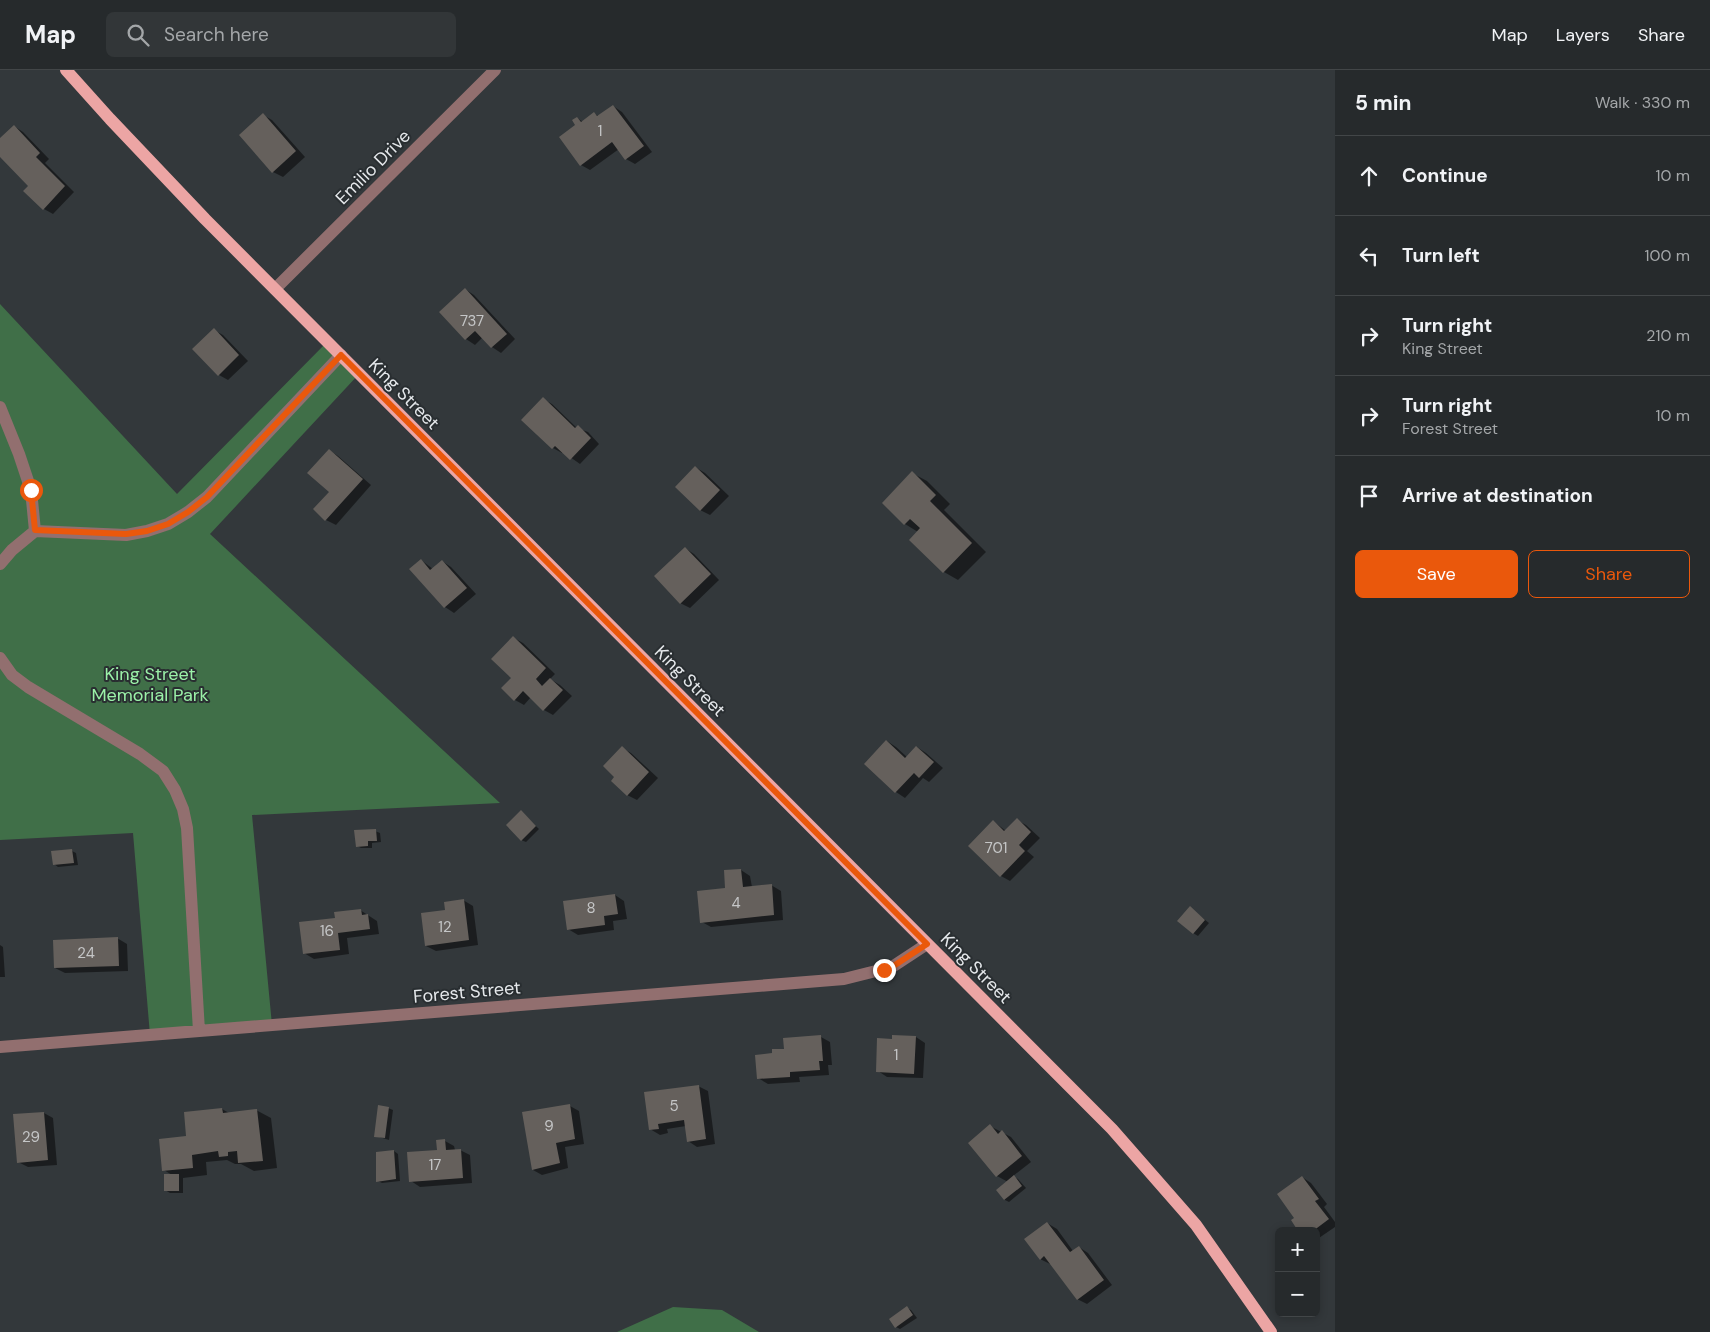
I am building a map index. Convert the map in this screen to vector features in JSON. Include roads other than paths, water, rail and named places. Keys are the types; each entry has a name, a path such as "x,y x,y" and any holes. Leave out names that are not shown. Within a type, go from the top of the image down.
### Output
{"main road":[{"name":"King Street","path":"66,70 137,148 275,289 1112,1129 1196,1225 1272,1332"}],"street":[{"name":"Emilio Drive","path":"275,289 495,70"},
{"path":"0,564 12,550 35,530 126,534 147,531 168,524 188,512 207,497 341,355"},
{"path":"0,407 31,490 35,530"},
{"path":"0,658 12,675 28,687 140,754 163,771 175,790 183,809 187,828 199,1031"},
{"name":"Forest Street","path":"0,1047 844,979 892,967 927,944"}],"park label":[{"name":"King Street Memorial Park","path":"150,684"}]}
